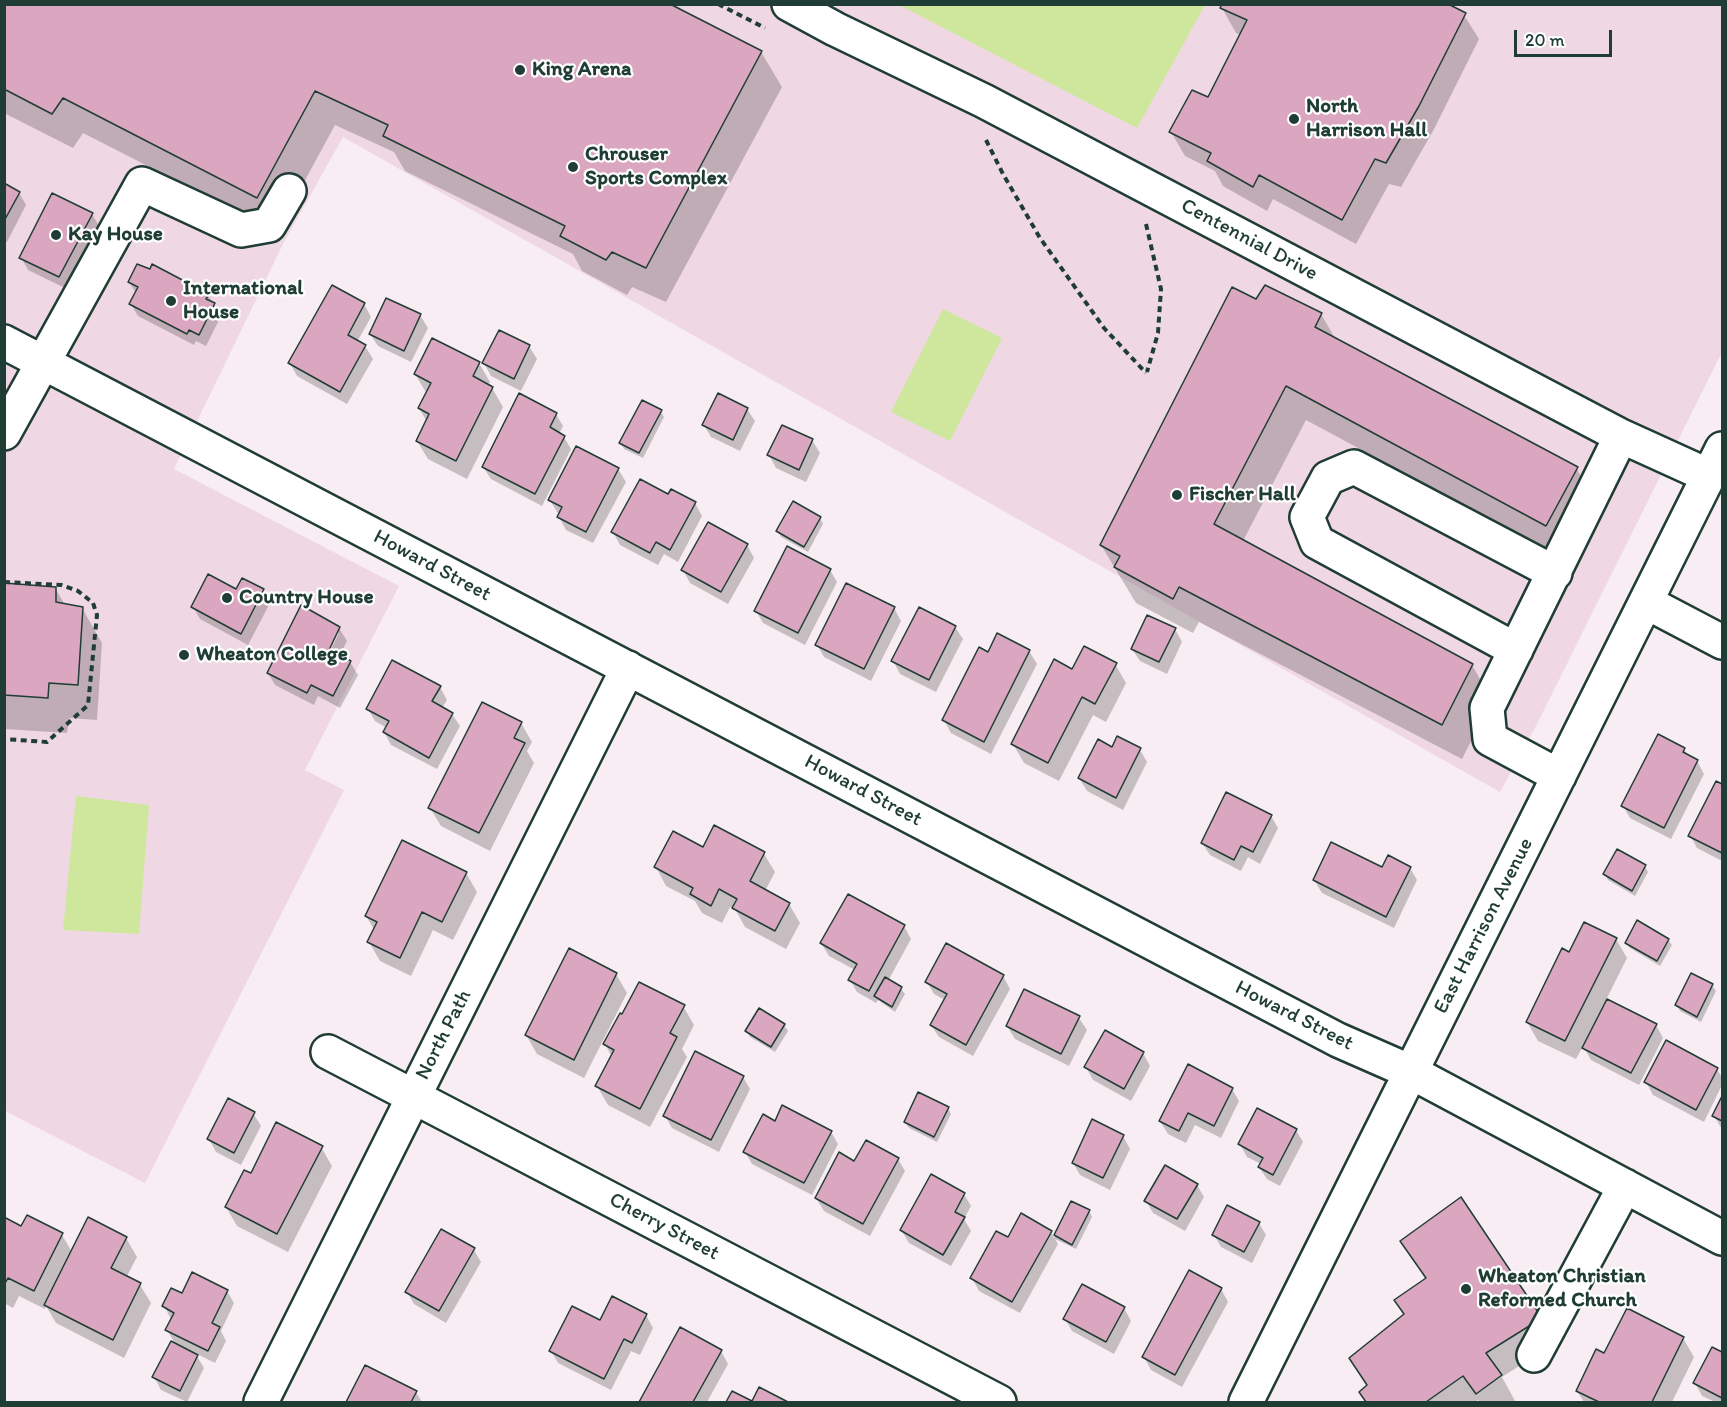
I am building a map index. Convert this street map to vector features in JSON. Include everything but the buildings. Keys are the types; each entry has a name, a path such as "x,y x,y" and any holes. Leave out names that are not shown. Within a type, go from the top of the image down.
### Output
{"street":[{"name":"Centennial Drive","path":"789,4 835,29 984,101 1621,436 1716,463"},
{"path":"4,433 142,184 241,230 269,225 289,191"},
{"name":"Howard Street","path":"4,342 1338,1040 1411,1072 1722,1238"},
{"path":"1559,776 1490,739 1487,708 1621,436"},
{"name":"East Harrison Avenue","path":"1246,1402 1716,463"},
{"path":"1516,650 1317,542 1307,517 1328,478 1354,467 1555,573"},
{"path":"1646,602 1722,642"},
{"name":"North Path","path":"261,1402 628,668"},
{"name":"Cherry Street","path":"328,1052 999,1402"},
{"path":"1534,1355 1625,1186"}],"path":[{"path":"986,140 1040,238 1104,328 1146,373 1158,333 1161,289 1146,225"},
{"path":"4,582 61,585 78,591 93,603 97,615 88,705 47,742 4,739"}],"shaded area":[{"name":"Wheaton College","path":"4,5 1722,5 1722,352 1537,724 1500,792 343,137 283,244 174,469 399,586 305,770 344,790 145,1183 5,1111"}],"green space":[{"path":"1205,4 1137,128 899,5"},
{"path":"943,309 1002,338 950,441 891,412"},
{"path":"76,796 149,805 139,934 63,930"}],"place":[{"name":"King Arena","path":"520,70"},
{"name":"North Harrison Hall","path":"1294,119"},
{"name":"Chrouser Sports Complex","path":"573,167"},
{"name":"Kay House","path":"56,235"},
{"name":"International House","path":"171,301"},
{"name":"Fischer Hall","path":"1177,495"},
{"name":"Country House","path":"227,598"},
{"name":"Wheaton College","path":"184,655"},
{"name":"Wheaton Christian Reformed Church","path":"1466,1289"}]}
